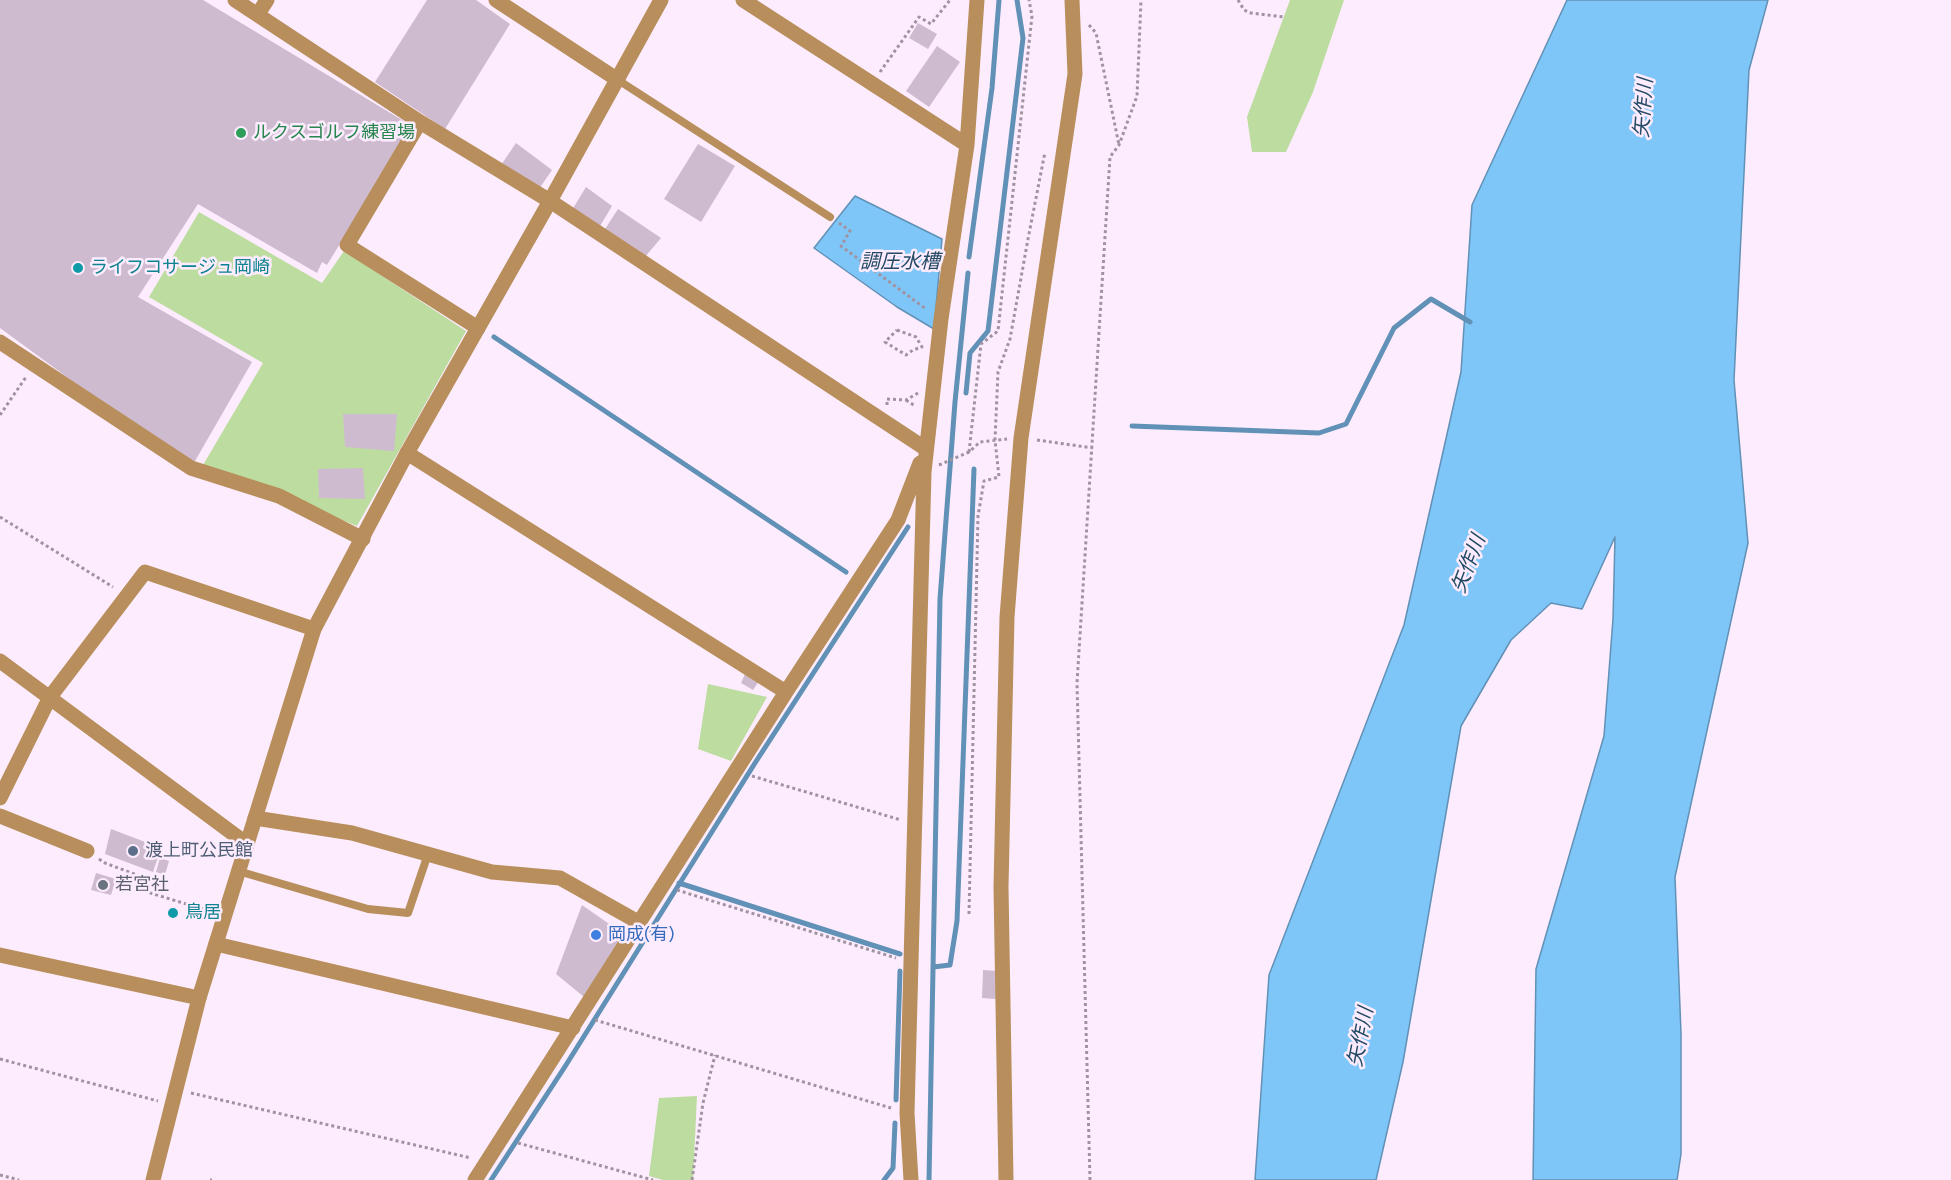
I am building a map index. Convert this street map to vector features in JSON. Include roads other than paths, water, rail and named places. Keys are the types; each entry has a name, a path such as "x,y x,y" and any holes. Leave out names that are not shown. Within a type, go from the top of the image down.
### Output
{"street":[{"path":"235,0 420,122 550,201 926,449"},
{"path":"258,14 267,0"},
{"path":"496,0 618,80"},
{"path":"153,1180 198,998 314,629 407,453 662,0"},
{"path":"743,0 967,145"},
{"path":"911,1180 907,1113 924,472 941,319 967,145 977,0"},
{"path":"1006,1180 1001,887 1007,617 1021,438 1075,74 1072,3"},
{"path":"420,122 347,245 478,328"},
{"path":"0,342 191,468 279,496 363,539"},
{"path":"475,1180 898,520 926,449"},
{"path":"407,453 786,692"},
{"path":"0,798 50,697 145,572 314,629"},
{"path":"0,661 247,843"},
{"path":"0,816 87,851"},
{"path":"255,818 352,833 492,872 560,878 640,923"},
{"path":"216,945 577,1022"},
{"path":"0,955 198,998"}],"lane":[{"path":"618,80 830,217"},
{"path":"238,871 368,909 408,913 428,854"}],"water":[{"name":"矢作川","path":"1567,0 1768,0 1749,70 1734,380 1748,543 1675,877 1681,1034 1681,1154 1677,1180 1533,1180 1536,969 1604,736 1613,619 1615,537 1582,609 1551,603 1511,640 1461,726 1403,1062 1376,1180 1255,1180 1269,975 1404,625 1461,372 1472,205"},
{"name":"調圧水槽","path":"855,196 942,239 934,329 897,307 814,248"}],"waterway":[{"path":"969,257 992,88 999,0"},
{"path":"966,393 970,353 988,331 1023,38 1017,0"},
{"path":"929,1180 940,599 955,402 968,273"},
{"path":"1132,426 1319,433 1346,424 1394,328 1431,299 1470,322"},
{"path":"494,337 846,572"},
{"path":"933,967 950,965 957,921 974,469"},
{"path":"491,1180 566,1065 755,763 908,527"},
{"path":"679,883 900,954"},
{"path":"896,1100 900,971"},
{"path":"884,1180 893,1168 895,1123"}],"place":[{"name":"ルクスゴルフ練習場","path":"241,133"},
{"name":"ライフコサージュ岡崎","path":"78,268"},
{"name":"渡上町公民館","path":"133,851"},
{"name":"若宮社","path":"103,885"},
{"name":"鳥居","path":"173,913"},
{"name":"岡成(有)","path":"596,935"}]}
